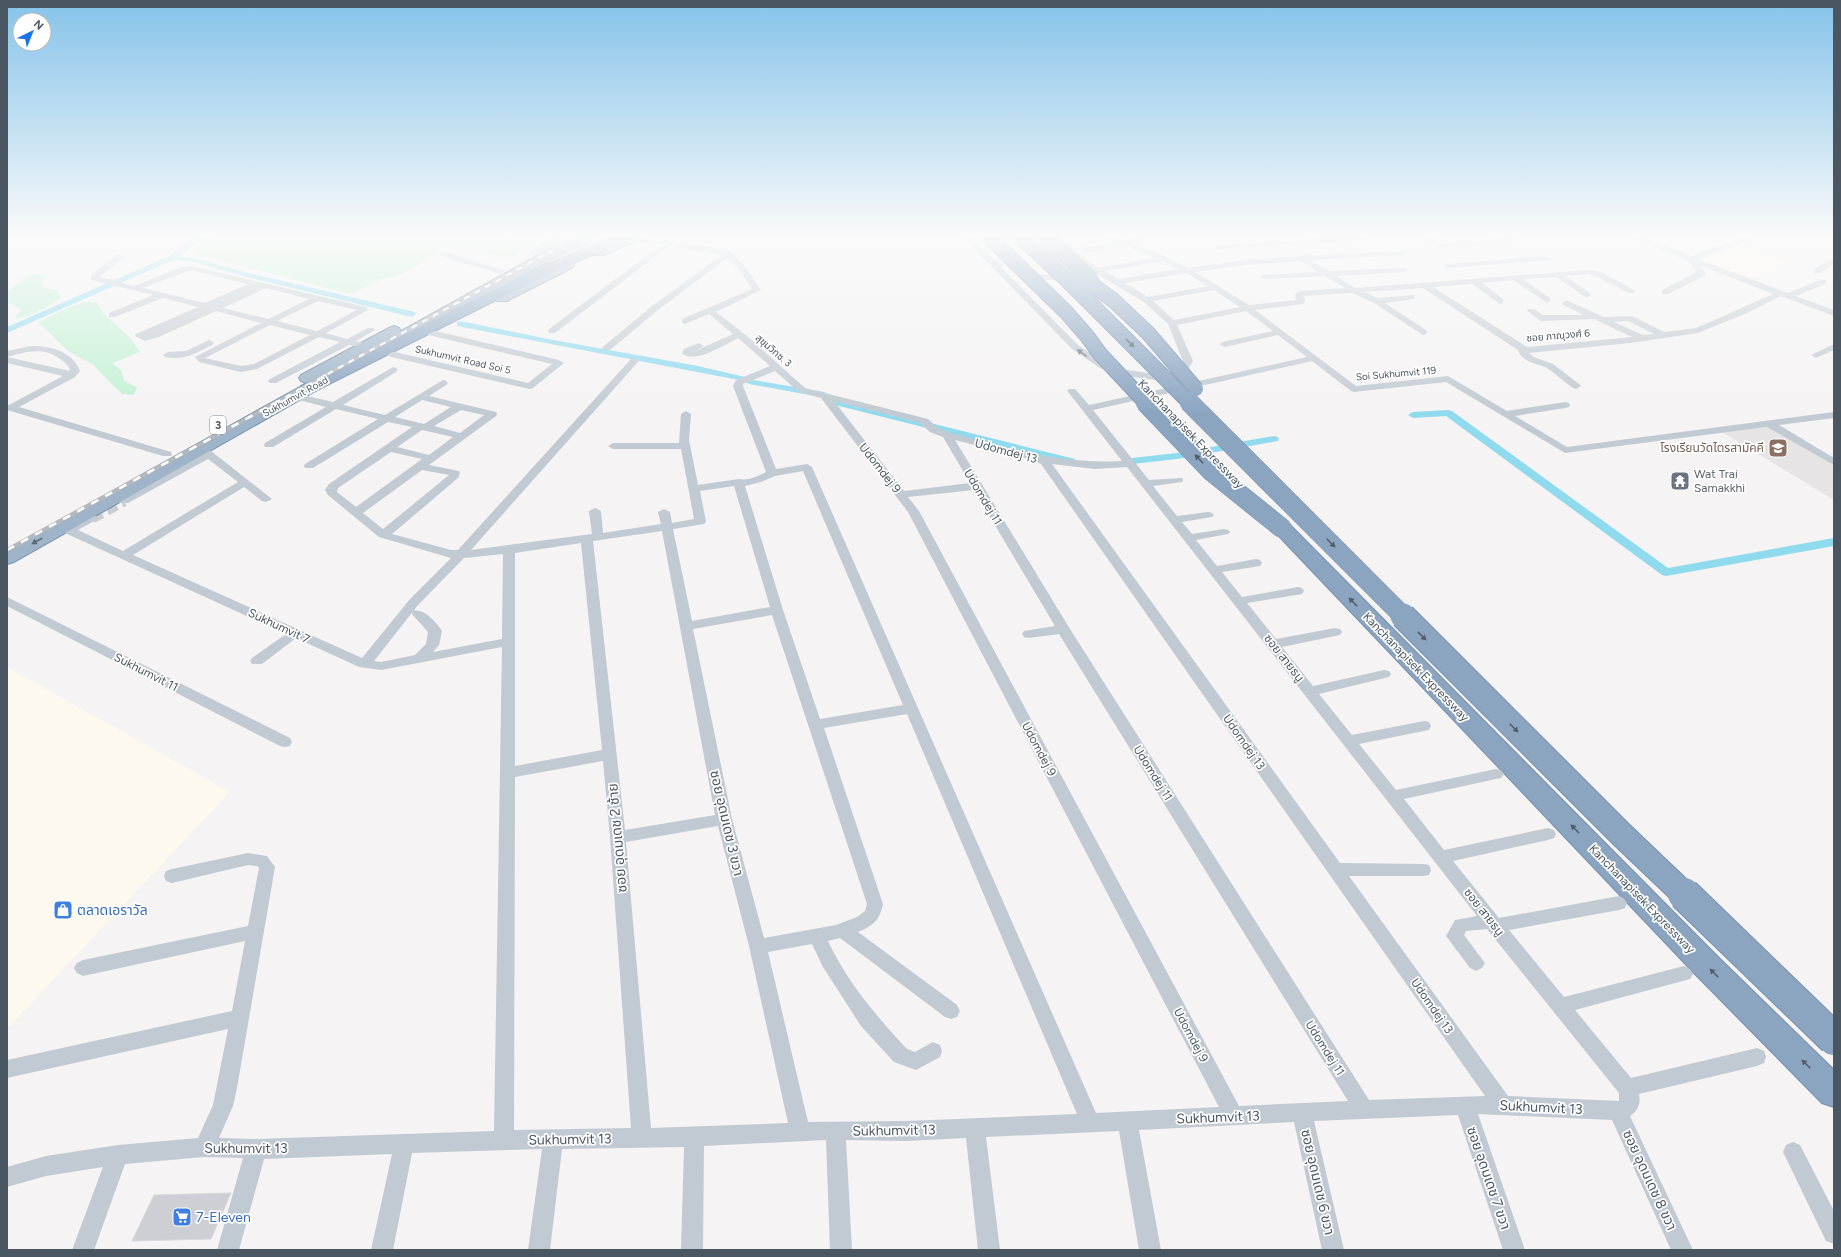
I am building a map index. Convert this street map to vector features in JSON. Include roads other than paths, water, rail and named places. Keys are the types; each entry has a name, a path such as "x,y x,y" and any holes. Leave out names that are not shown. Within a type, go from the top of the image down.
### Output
{"highway":[{"name":"Sukhumvit Road","path":"7,558 65,529 204,451 258,410 354,346 451,297"},
{"name":"Sukhumvit Road","path":"7,541 167,454 258,410 299,393 473,297"},
{"path":"299,393 493,297"},
{"path":"299,393 391,354 502,297"},
{"path":"1037,297 1073,335 1100,354"},
{"path":"1051,297 1090,339 1100,354 1212,472 1283,529"},
{"name":"Kanchanapisek Expressway","path":"1063,297 1283,529 1707,966 1834,1092"},
{"name":"Kanchanapisek Expressway","path":"1084,297 1622,835 1834,1039"},
{"path":"1108,297 1113,300"},
{"path":"1109,297 1148,333 1178,370 1250,446 1311,523"}],"street":[{"path":"112,315 158,297"},
{"path":"168,297 216,308 262,322 354,346"},
{"path":"226,297 139,336 145,338 150,337 241,297"},
{"path":"168,355 176,357 186,354 262,322 313,297 364,310 249,368 241,369 202,360 200,357 262,322"},
{"path":"552,331 597,297"},
{"path":"607,348 670,297"},
{"path":"684,321 742,297"},
{"path":"1026,297 1075,347 1103,366 1144,377 1155,377 1178,372 1185,368 1188,361 1174,326 1142,297"},
{"path":"1147,300 1165,297"},
{"name":"Soi Sukhumvit 119","path":"1231,297 1249,308 1354,389 1448,379 1565,450 1768,423"},
{"path":"1174,326 1249,308 1300,302 1301,300 1299,297"},
{"path":"1368,297 1423,332"},
{"name":"ซอย ภาณุวงศ์ 6","path":"1442,297 1523,350 1642,338 1698,330 1779,297"},
{"path":"1494,297 1500,301"},
{"path":"1542,297 1547,300"},
{"path":"1788,297 1834,313"},
{"path":"1377,301 1411,298"},
{"path":"1566,303 1642,338"},
{"name":"สุขุมวิทซ. 3","path":"710,311 739,334 802,389 827,399 936,429"},
{"path":"1531,311 1544,320 1625,317 1662,335"},
{"path":"274,381 354,346 371,330"},
{"path":"1225,344 1280,332"},
{"name":"Sukhumvit Road Soi 5","path":"391,354 530,386 559,362 431,333"},
{"path":"699,346 687,351 687,353 692,355 697,354 739,334"},
{"path":"1816,355 1834,347"},
{"path":"7,354 38,348 51,349 58,351 73,365 75,371 72,375 8,409"},
{"path":"1523,350 1529,358 1550,366 1576,386"},
{"path":"1086,409 1314,358"},
{"path":"7,360 72,375"},
{"path":"364,664 414,602 461,554 634,361"},
{"path":"772,473 738,386 739,382 744,379 777,367"},
{"path":"269,445 393,370"},
{"path":"309,466 443,383"},
{"name":"ซอย สายธนู","path":"1072,391 1190,538 1493,923 1627,1088"},
{"path":"299,393 335,406 387,417 461,436"},
{"path":"356,512 492,414 420,397"},
{"name":"Udomdej 9","path":"827,399 913,511 921,525 1234,1116"},
{"path":"1506,414 1565,405"},
{"path":"460,406 389,448 333,486 330,490 383,535 450,554 509,550 593,539 700,522 685,446 686,414"},
{"path":"8,409 167,454"},
{"path":"1768,423 1834,415"},
{"path":"1768,423 1833,460"},
{"name":"Udomdej 13","path":"936,429 1042,460 1503,1105"},
{"name":"Udomdej 11","path":"936,429 976,486 1063,629 1364,1109"},
{"path":"613,446 685,446"},
{"path":"389,448 430,458"},
{"path":"124,501 204,451 266,499"},
{"path":"1042,460 1095,466 1131,464"},
{"path":"383,535 454,476 455,473 420,466"},
{"path":"694,489 756,480 772,473 807,467 1091,1123"},
{"path":"1147,484 1178,480"},
{"path":"739,482 777,610 875,904 871,915 864,921 843,930 758,946"},
{"path":"124,555 244,483"},
{"path":"901,495 976,486"},
{"name":"ซอย อุดมเดช 2 ซ้าย","path":"595,511 593,539 642,1137"},
{"name":"ซอย อุดมเดช 3 ขวา","path":"664,512 724,819 758,946 800,1132"},
{"path":"1175,520 1208,514"},
{"path":"65,529 92,518"},
{"name":"Sukhumvit 7","path":"65,529 364,664 381,666 508,642"},
{"path":"1190,538 1224,532"},
{"path":"504,1140 509,550"},
{"path":"1214,570 1256,563"},
{"path":"1239,602 1298,591"},
{"name":"Sukhumvit 11","path":"7,601 285,742"},
{"path":"686,626 777,610"},
{"path":"418,614 435,632 432,645 419,659"},
{"path":"1029,634 1063,629"},
{"path":"1273,644 1336,632"},
{"path":"257,661 295,633"},
{"path":"1310,690 1384,674"},
{"path":"815,725 912,708"},
{"path":"1349,741 1424,726"},
{"path":"507,773 610,754"},
{"path":"1393,796 1496,774"},
{"path":"618,836 724,819"},
{"path":"1441,857 1548,834"},
{"path":"172,876 248,859 261,860 267,867 223,1106 204,1147"},
{"path":"1335,870 1423,870"},
{"path":"1476,963 1456,936 1461,925 1493,923 1619,903"},
{"path":"843,930 951,1011"},
{"path":"83,968 255,932"},
{"path":"817,935 829,962 844,986 868,1020 892,1047 901,1056 916,1061 933,1051"},
{"path":"1560,1006 1684,974"},
{"path":"7,1069 239,1018"},
{"path":"1618,1111 1626,1109 1630,1104 1631,1098 1627,1088 1757,1057"},
{"name":"Sukhumvit 13","path":"7,1177 46,1166 118,1155 204,1147 256,1149 404,1145 504,1140 642,1137 694,1138 836,1130 906,1131 1465,1105 1503,1105 1618,1111"},
{"name":"ซอย อุดมเดช 7 ขวา","path":"1465,1105 1514,1250"},
{"name":"ซอย อุดมเดช 8 ขวา","path":"1618,1111 1682,1250"},
{"name":"ซอย อุดมเดช 6 ขวา","path":"1302,1113 1333,1250"},
{"path":"1127,1120 1150,1250"},
{"path":"975,1128 988,1250"},
{"path":"836,1130 841,1250"},
{"path":"692,1250 694,1138"},
{"path":"539,1250 553,1140"},
{"path":"382,1250 404,1145"},
{"path":"228,1250 256,1149"},
{"path":"1793,1152 1834,1233"},
{"path":"83,1250 118,1155"}],"waterway":[{"path":"7,330 83,297"},
{"path":"339,297 412,314"},
{"path":"460,324 548,342 698,369 742,379"},
{"path":"749,381 824,395 838,403 1071,461"},
{"path":"1413,415 1448,413 1666,572 1834,542"},
{"path":"1132,461 1177,456 1274,439"}],"tunnel":[{"path":"92,518 124,501"}],"railway":[{"path":"275,403 468,297"},
{"path":"7,550 277,402"}],"place":[{"name":"โรงเรียนวัดไตรสามัคคี","path":"1778,448"},
{"name":"Wat Trai Samakkhi","path":"1680,481"},
{"name":"ตลาดเอราวัล","path":"63,910"},
{"name":"7-Eleven","path":"182,1217"}]}
